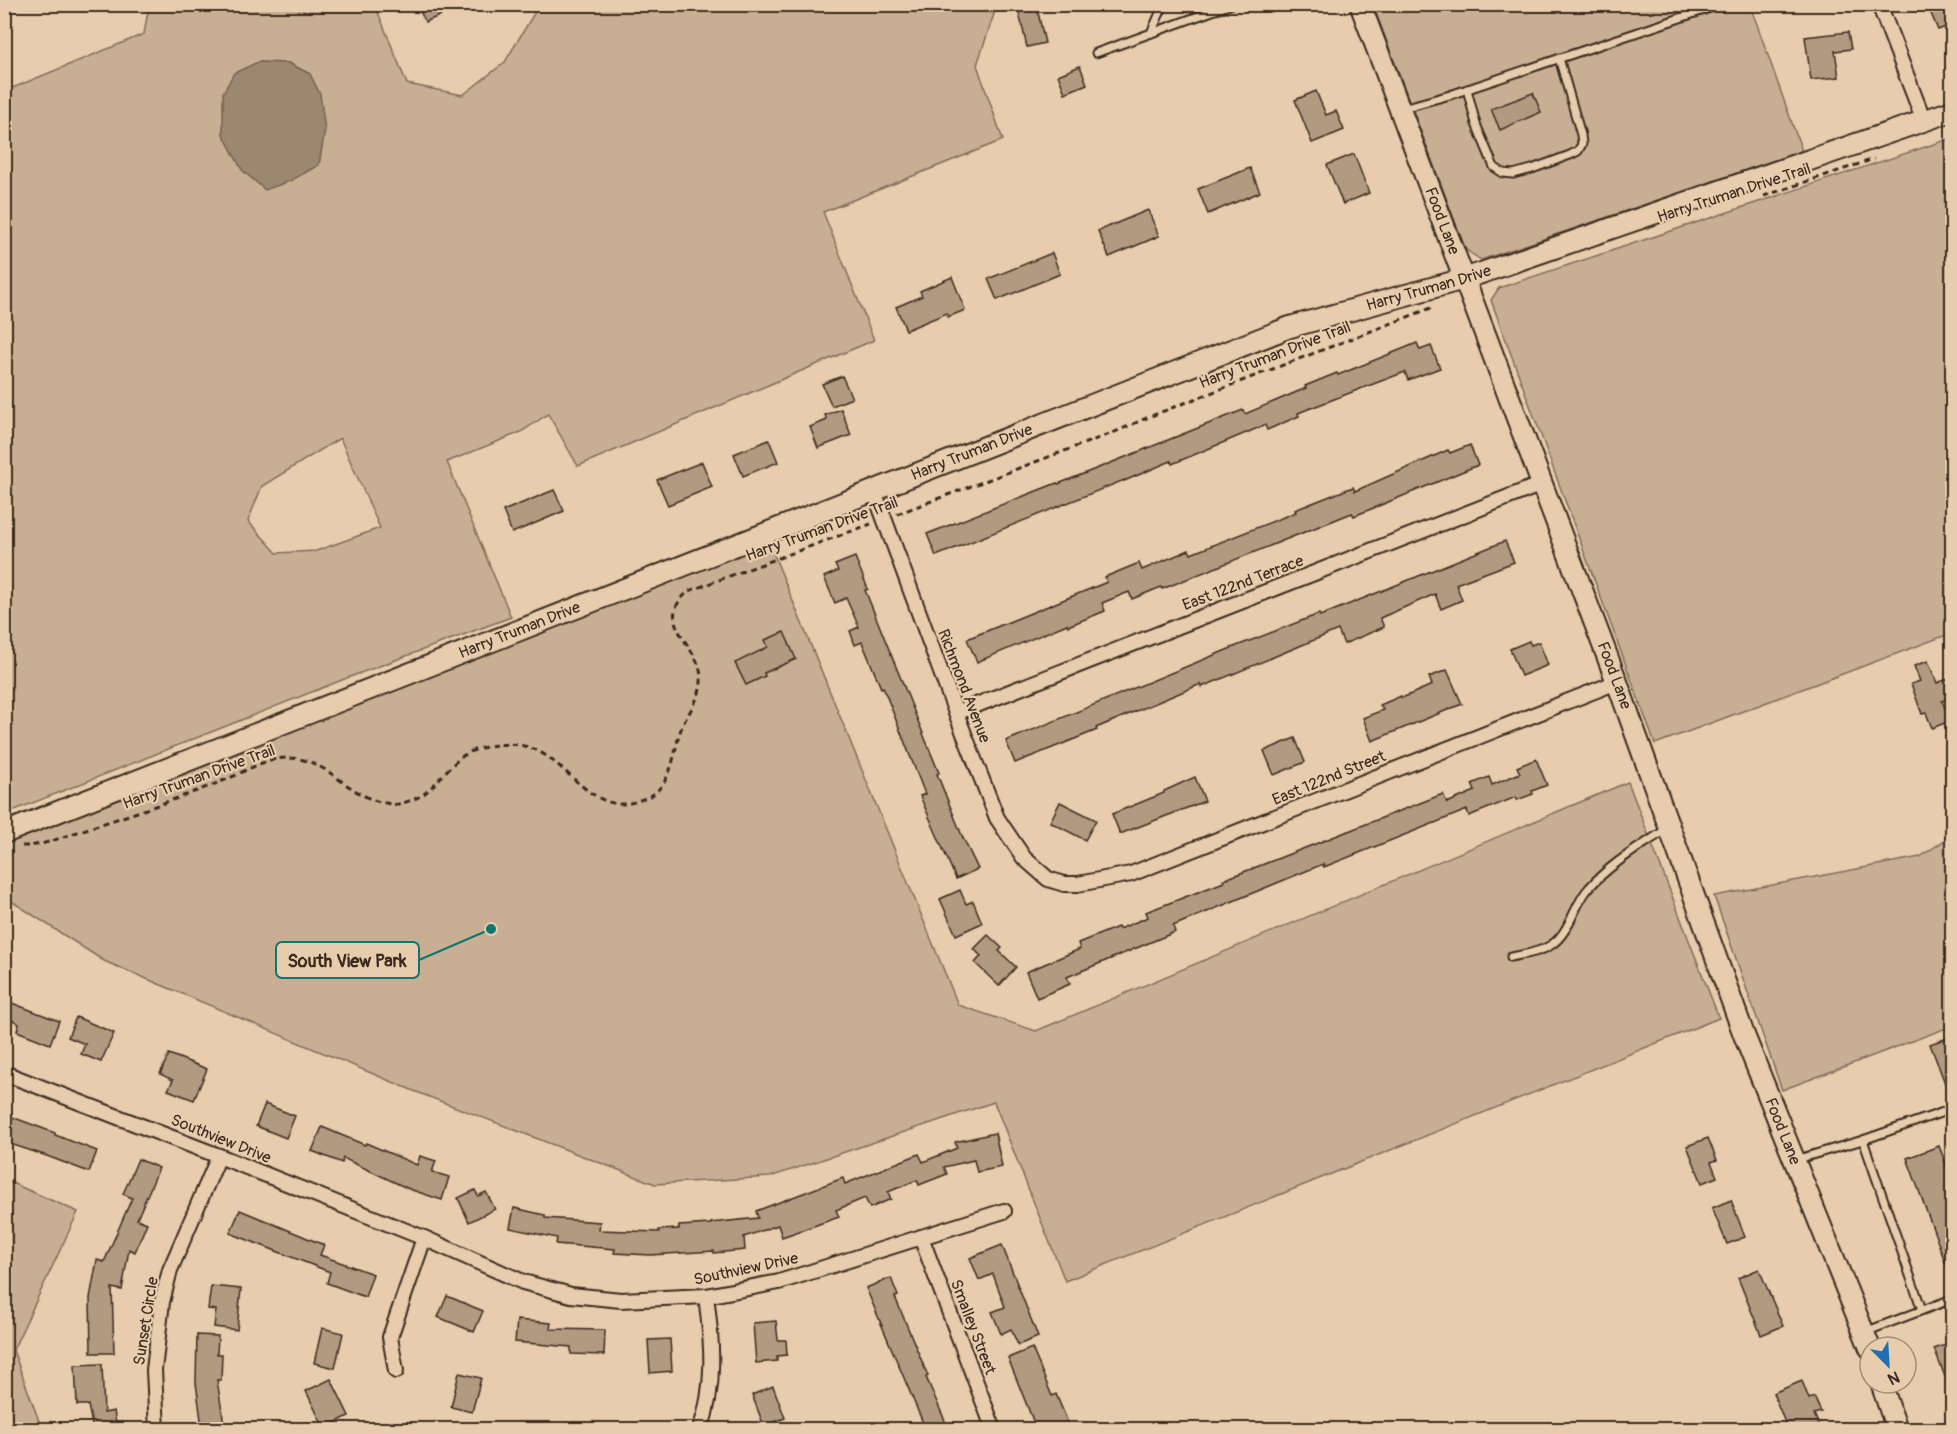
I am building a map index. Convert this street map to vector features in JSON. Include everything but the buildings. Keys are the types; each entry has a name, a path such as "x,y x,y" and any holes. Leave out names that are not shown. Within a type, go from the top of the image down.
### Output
{"main road":[{"name":"Food Lane","path":"1360,4 1617,682 1744,1035 1865,1335"},
{"name":"Harry Truman Drive","path":"11,839 874,491 1290,327 1464,279 1953,111"},
{"path":"1885,1395 1896,1430"}],"street":[{"path":"1879,4 1924,121"},
{"name":"East 122nd Terrace","path":"956,713 1542,484"},
{"name":"Richmond Avenue","path":"874,491 997,818 1024,858 1048,879"},
{"name":"East 122nd Street","path":"1048,879 1064,884 1078,884 1131,874 1617,682"},
{"name":"Southview Drive","path":"4,1072 424,1238 523,1281 571,1295 621,1300 706,1296 779,1282 1004,1211"},
{"name":"Sunset Circle","path":"157,1430 154,1370 162,1302 170,1270 219,1156"},
{"name":"Smalley Street","path":"921,1237 994,1430"},
{"path":"396,1371 390,1337 424,1238"},
{"path":"700,1430 711,1376 712,1340 706,1296"}],"lane":[{"path":"1151,33 1164,4"},
{"path":"1096,53 1232,4"},
{"path":"1399,109 1467,89 1722,4"},
{"path":"1467,89 1476,124 1494,167 1503,173 1513,174 1532,169 1570,155 1578,151 1582,144 1559,58"},
{"path":"1511,957 1539,951 1552,945 1563,934 1588,889 1629,854 1670,828"},
{"path":"1794,1161 1953,1109"},
{"path":"1863,1140 1922,1310"},
{"path":"1876,1335 1922,1310 1953,1299"}],"path":[{"name":"Harry Truman Drive Trail","path":"1757,199 1883,155"},
{"name":"Harry Truman Drive Trail","path":"11,839 26,846 43,844 192,793 256,766 285,757 308,760 330,771 349,787 372,801 397,805 424,794 444,772 469,751 497,744 525,746 545,755 595,796 615,804 633,803 654,794 668,778 683,725 698,698 701,676 696,659 674,622 676,607 689,591 1115,432 1438,305"}],"shaded area":[{"path":"149,5 375,5 407,84 463,95 505,62 539,5 997,5 977,65 1003,140 823,212 874,340 578,466 548,414 521,432 447,462 511,617 347,678 5,814 5,91 144,34","holes":["258,62 289,63 310,74","340,438 380,528 316,551 277,553 248,521 262,486"]},
{"path":"1373,5 1750,5 1802,151 1481,260 1466,250"},
{"path":"258,62 288,63 310,74 320,94 325,130 319,165 290,181 265,190 242,170 223,134 223,93 234,73"},
{"path":"1952,138 1952,633 1655,744 1491,300 1499,288"},
{"path":"765,533 958,1005 1036,1031 1628,782 1719,1018 1065,1281 994,1102 770,1177 655,1184 414,1091 104,961 5,897 4,833"},
{"path":"1952,835 1952,1026 1782,1090 1714,896 1920,857"},
{"path":"5,1180 78,1212 13,1350 42,1429 5,1429"}],"place":[{"name":"South View Park","path":"491,929"}]}
